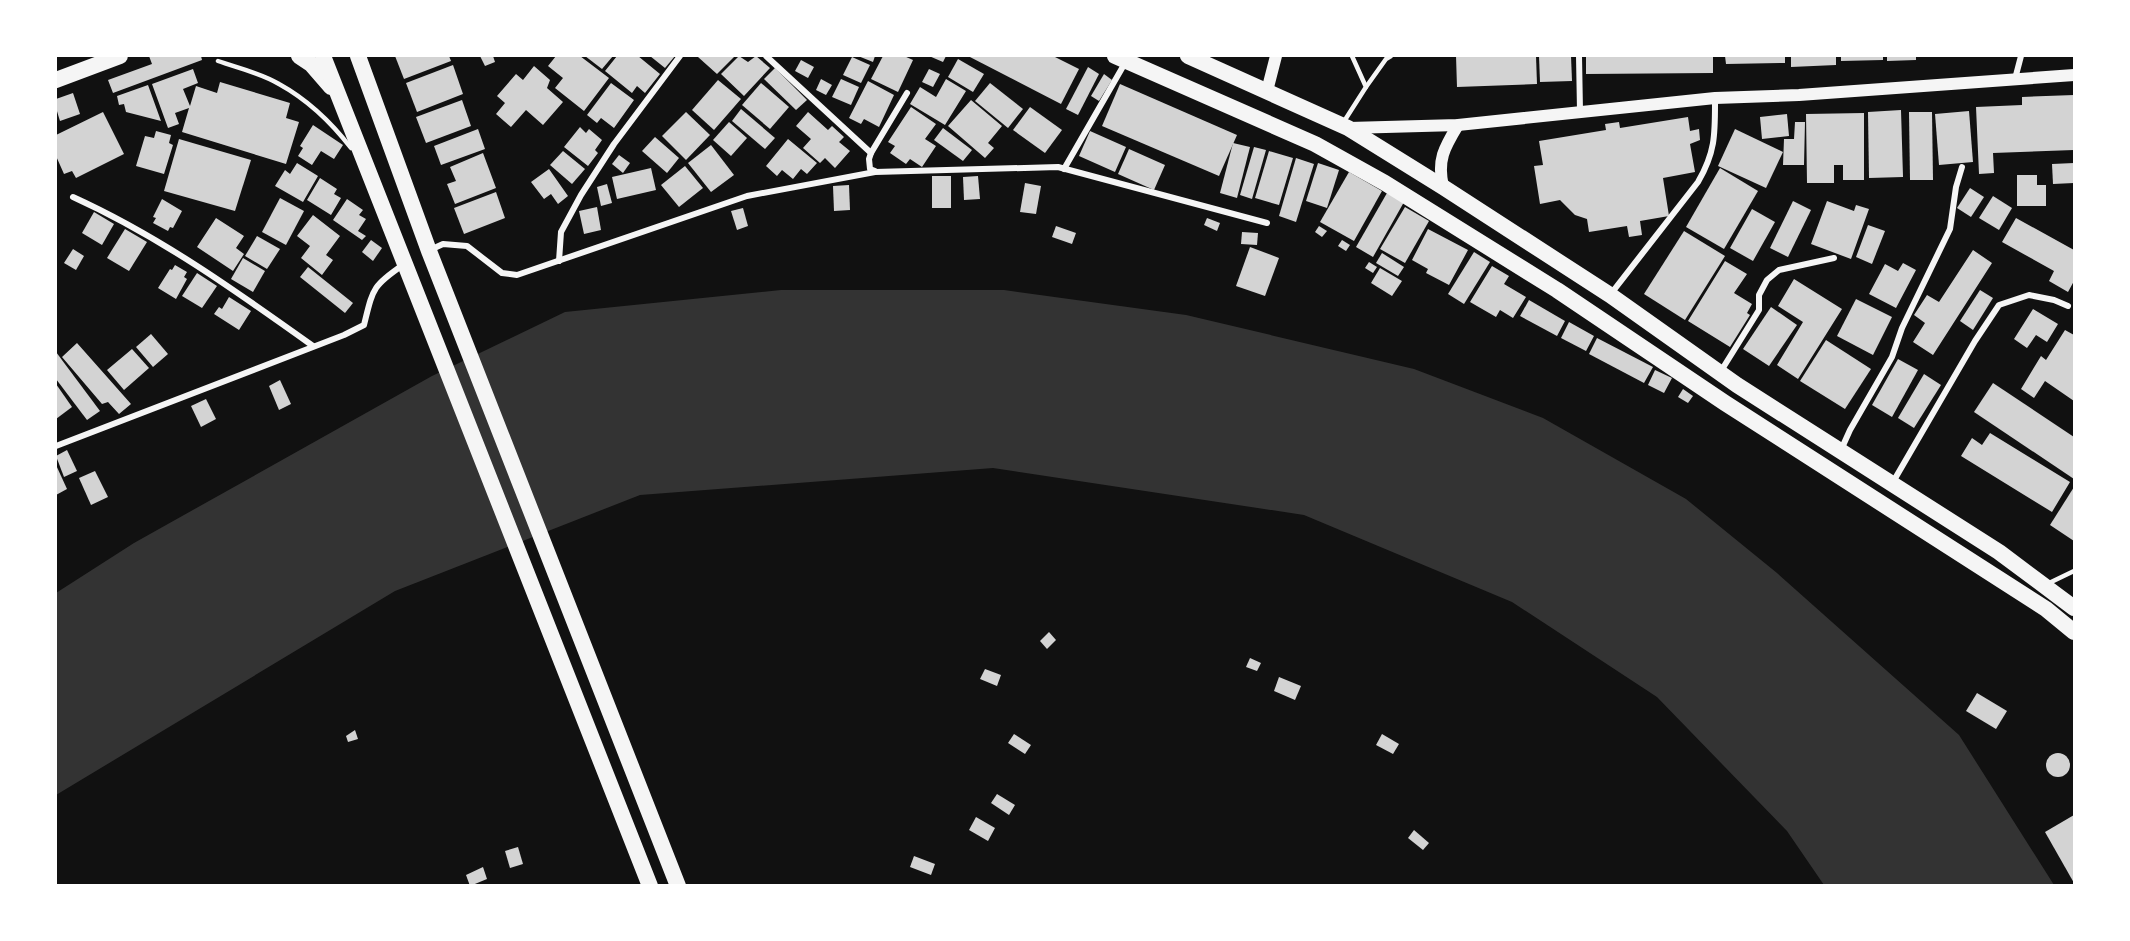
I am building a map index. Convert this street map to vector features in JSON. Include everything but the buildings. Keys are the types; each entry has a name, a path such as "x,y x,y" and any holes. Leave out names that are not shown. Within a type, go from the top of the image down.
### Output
{"highway":[{"path":"56,80 120,56"},
{"path":"299,56 310,64 343,102"},
{"path":"323,56 343,102 424,318 650,885"},
{"path":"358,56 429,251 678,885"},
{"path":"1188,56 1345,126 1443,187 1610,295 1737,385 1999,552 2074,608"},
{"path":"1121,58 1315,144 1385,183 1557,290 1725,403 2046,609 2074,632"},
{"path":"1725,403 1737,385"}],"main road":[{"path":"1267,91 1276,56"},
{"path":"1345,126 1458,125 1715,99 2074,75"},
{"path":"1443,187 1440,160 1458,125"}],"street":[{"path":"559,261 561,232 581,195 614,144 680,56"},
{"path":"766,56 871,153"},
{"path":"1579,56 1580,111"},
{"path":"2015,79 2021,56"},
{"path":"1064,169 1121,58"},
{"path":"875,172 870,169 871,153 907,93"},
{"path":"1610,295 1698,182 1709,164 1714,142 1715,99"},
{"path":"429,251 442,244 468,246 502,273 517,275 747,196 875,172 1058,167 1267,223"},
{"path":"1840,451 1892,357 1902,328 1950,229 1956,187 1962,167"},
{"path":"73,197 103,211 189,260 313,346"},
{"path":"1721,372 1759,310 1759,295 1767,280 1779,270 1834,258"},
{"path":"56,446 344,335 364,325 373,293 381,280 404,264"},
{"path":"1892,485 1999,305 2029,295 2054,300 2068,306"}],"lane":[{"path":"1352,56 1366,87"},
{"path":"1345,126 1366,87 1386,59 1391,56"},
{"path":"218,61 277,83 315,108 338,131 369,171"},
{"path":"2045,585 2074,571"}],"shaded area":[{"path":"781,290 1004,290 1186,315 1414,369 1543,418 1686,499 1777,573 1959,735 2054,885 1824,885 1787,831 1657,697 1512,602 1304,515 993,468 640,495 395,591 56,795 56,593 134,543 432,376 565,312"}]}
